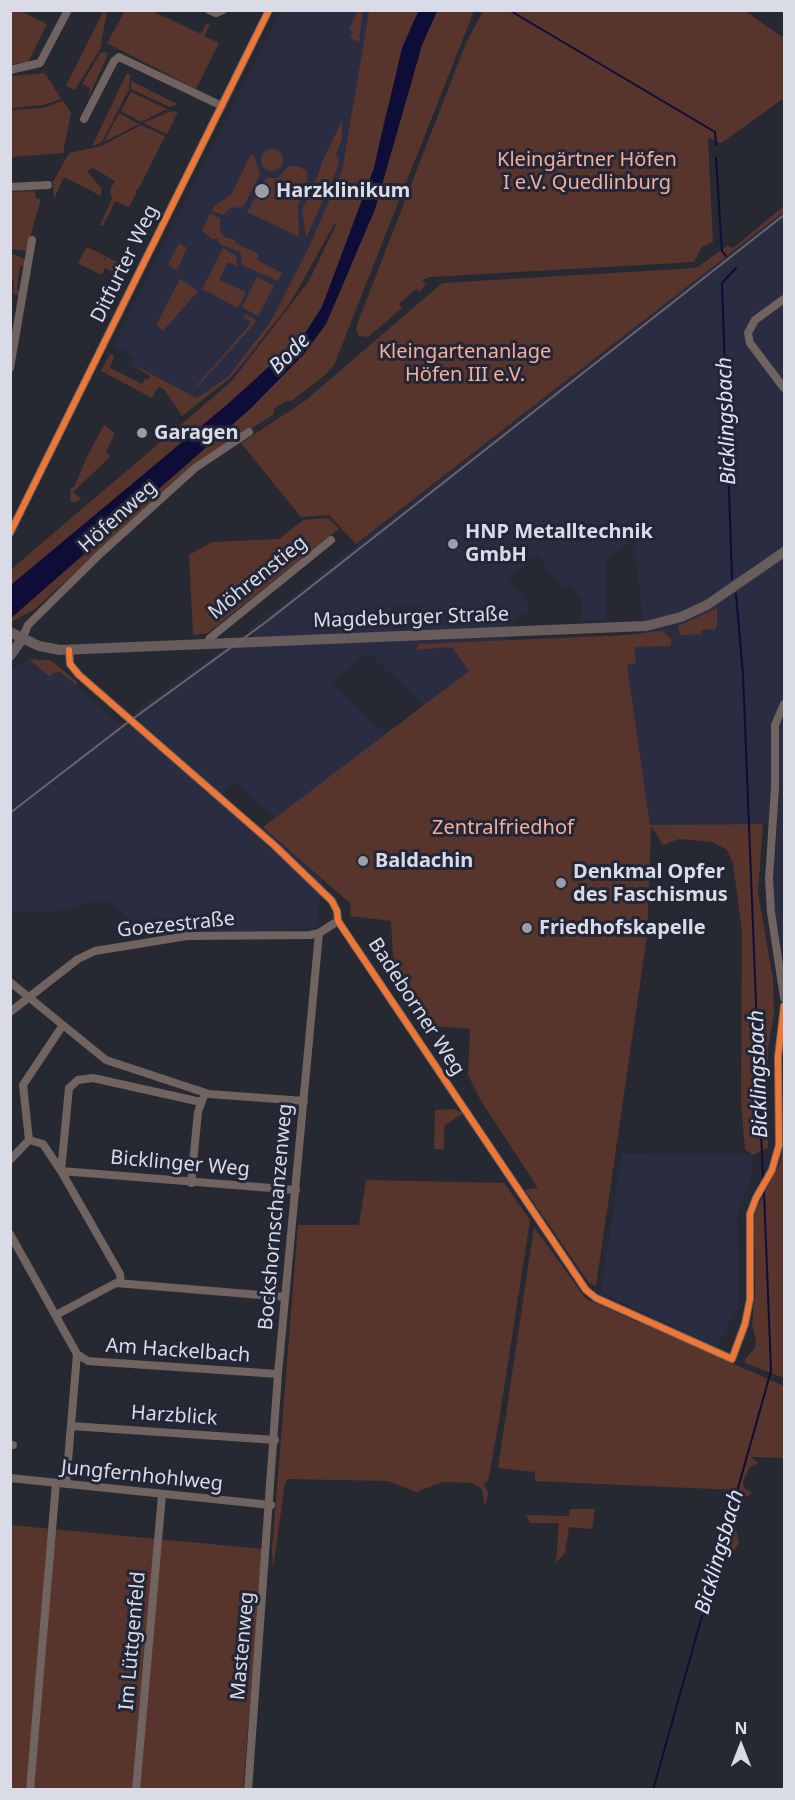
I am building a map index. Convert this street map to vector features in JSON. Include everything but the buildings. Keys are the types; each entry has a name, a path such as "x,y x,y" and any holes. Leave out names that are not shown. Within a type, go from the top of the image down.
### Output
{"main road":[{"name":"Magdeburger Straße","path":"10,632 44,648 69,650 646,626 668,621 707,605 784,552"},
{"path":"10,656 22,639"}],"street":[{"path":"10,70 40,63 68,10"},
{"path":"209,10 216,13 223,10"},
{"name":"Ditfurter Weg","path":"10,533 269,10"},
{"path":"84,119 113,63 119,57 222,106"},
{"path":"10,187 48,185"},
{"path":"10,368 32,240"},
{"path":"784,299 755,320 748,333 750,343 784,388"},
{"name":"Höfenweg","path":"22,639 28,625 101,553 195,468 249,432"},
{"name":"Möhrenstieg","path":"207,644 210,638 331,540"},
{"name":"Badeborner Weg","path":"69,650 70,664 79,675 284,855 332,901 337,910 338,921 586,1290 596,1298 732,1359 750,1299 749,1220 760,1191 775,1163 780,1131 778,1057 784,1005"},
{"path":"784,704 775,725 775,788 769,879 772,919 783,966 784,998"},
{"name":"Goezestraße","path":"10,1012 78,959 104,949 187,936 310,936 338,921"},
{"name":"Bockshornschanzenweg","path":"271,1505 278,1374 319,933"},
{"path":"10,982 106,1060 208,1094 304,1101"},
{"path":"10,1160 29,1140 23,1085 63,1025"},
{"path":"61,1171 69,1088 78,1080 93,1078 201,1102"},
{"path":"191,1183 201,1102 208,1094"},
{"path":"29,1140 43,1144 61,1171 120,1274 121,1283"},
{"name":"Bicklinger Weg","path":"61,1171 296,1191"},
{"path":"10,1234 77,1354 66,1484"},
{"path":"56,1315 114,1283 285,1297"},
{"name":"Am Hackelbach","path":"77,1354 88,1361 278,1374"},
{"name":"Harzblick","path":"71,1426 275,1440"},
{"name":"Jungfernhohlweg","path":"10,1478 271,1505"},
{"path":"30,1790 56,1483"},
{"name":"Im Lüttgenfeld","path":"136,1790 162,1495"},
{"name":"Mastenweg","path":"248,1790 271,1505"}],"shaded area":[{"name":"Harzklinikum","path":"281,11 369,11 342,171 309,247 271,321 228,377 197,398 131,363 134,356 114,346"},
{"path":"784,211 784,962 773,901 777,824 650,825 623,639 623,635 644,633 634,539 606,560 606,620 581,621 582,599 570,584 562,588 537,555 508,578 531,609 508,624 505,644 424,706 368,652 331,683 386,734 275,818 233,781 220,794 259,829 264,827 322,878 317,928 150,936 111,903 100,901 63,910 33,913 11,912 10,670 29,659 50,676 60,672 119,724 124,721 129,726 140,718 134,712 223,649 235,649 255,633 246,632","holes":["392,605 420,605 421,628 392,629"]},
{"path":"622,1154 752,1155 751,1178 737,1213 738,1306 717,1348 601,1292"}],"green space":[{"path":"10,11 21,11 47,24 28,62 11,64"},
{"path":"125,11 152,11 201,34 207,23 210,24 204,36 219,43 196,89 107,43"},
{"path":"358,11 363,11 359,42 350,38 353,32 349,29"},
{"path":"369,11 419,11 410,28 385,117 374,168 322,307 304,335 229,403 11,585 11,571 15,566 231,382 309,281 337,223 290,303 247,358 230,378 182,416 164,389 158,387 152,398 101,371 110,354 114,356 110,368 142,384 145,379 148,380 150,376 128,362 197,398 228,377 271,321 309,247 342,171"},
{"path":"437,11 474,11 334,365 324,376 291,401 286,401 274,409 274,414 193,466 35,609 11,622 11,618 250,409 304,353 326,324 375,209 422,45"},
{"name":"Kleingärtner Höfen I e.V. Quedlinburg","path":"483,11 745,11 784,38 784,98 721,143 708,138 713,242 702,247 694,262 430,277 422,280 426,285 419,292 416,289 399,304 402,308 368,337 359,336 356,331 358,322 466,43"},
{"path":"103,12 107,13 100,49 75,90 66,86"},
{"path":"101,52 108,53 88,98 90,88 82,84"},
{"path":"45,73 61,99 44,105 11,108 11,76"},
{"path":"127,73 130,75 129,89 102,142 92,146"},
{"path":"131,81 177,104 170,107 131,89"},
{"path":"131,92 167,109 141,122 121,111"},
{"path":"63,101 71,113 63,153 11,157 11,110 43,108"},
{"path":"178,111 167,134 143,123 169,112"},
{"path":"119,113 139,124 104,142"},
{"path":"342,121 342,139 336,154 339,160 336,172 306,238 302,210"},
{"path":"141,125 165,136 138,190 134,189 137,192 129,207 115,201 103,226 100,225 112,199 110,190 115,181 93,168 87,171 101,188 101,196 64,177 54,199 53,182 69,153 101,146"},
{"path":"272,149 280,152 283,160 280,168 272,171 264,168 261,160 264,152"},
{"path":"251,154 255,158 260,175 243,207 231,208 222,215 212,210 214,206 231,195"},
{"path":"289,166 299,166 307,172 307,183 298,206 299,237 247,212 266,178 277,178"},
{"path":"35,191 36,198 41,199 26,251 11,249 11,192"},
{"name":"Kleingartenanlage Höfen III e.V.","path":"784,206 784,211 769,223 356,544 329,515 301,517 241,443 305,401 442,283 696,268 727,246 733,248"},
{"path":"210,213 220,218 220,229 224,237 235,240 235,243 259,254 257,260 282,273 278,281 242,265 240,252 220,244 218,239 212,239 202,231"},
{"path":"179,243 187,248 177,270 168,265"},
{"path":"87,247 106,256 102,264 107,257 127,267 122,276 105,268 101,275 78,263"},
{"path":"223,248 236,256 237,266 228,262 219,280 246,292 238,308 202,289"},
{"path":"10,253 27,260 26,266 20,266 17,288 21,297 13,293 14,281 11,280"},
{"path":"257,277 274,286 258,316 242,307"},
{"path":"180,279 198,291 163,331 156,325"},
{"path":"244,314 256,320 255,323 198,386 192,387 196,386 248,327 250,320 245,319"},
{"path":"104,425 115,433 106,452 110,457 73,492 81,499 76,502 70,501 71,488 74,487"},
{"path":"328,518 339,529 208,633 193,635 189,555 212,542 279,539 303,520"},
{"path":"717,608 717,626 714,632 712,629 701,630 702,634 680,635 678,626"},
{"name":"Zentralfriedhof","path":"662,631 671,639 671,646 634,647 636,663 627,665 650,825 763,824 758,893 773,979 774,1013 768,1049 768,1148 752,1155 745,1149 741,1104 742,932 733,863 727,850 713,842 679,839 663,845 651,826 647,936 596,1286 589,1283 525,1190 538,1188 481,1101 468,1075 470,1029 432,1026 394,975 391,921 350,916 351,904 263,827 469,671 452,647 416,650 419,644 629,635"},
{"path":"29,659 50,660 78,683 76,685 60,672 53,673 50,677"},
{"path":"454,1109 463,1113 444,1126 444,1149 434,1149 435,1110"},
{"path":"784,1139 784,1378 745,1363 746,1358 755,1348 756,1340 752,1324 755,1294 754,1221 756,1210 780,1163"},
{"path":"366,1180 504,1183 530,1220 499,1421 488,1481 483,1484 488,1492 486,1504 485,1506 482,1489 472,1483 443,1482 416,1492 388,1481 288,1479 285,1482 273,1569 272,1550 298,1225 359,1225"},
{"path":"534,1227 586,1299 784,1386 784,1458 751,1457 758,1463 750,1467 743,1481 744,1488 752,1493 743,1499 735,1526 739,1543 729,1559 722,1515 729,1511 736,1490 535,1481 535,1472 498,1468"},
{"path":"570,1509 595,1509 592,1529 569,1527 565,1553 556,1563 559,1523 531,1523 526,1515 569,1516"},
{"path":"10,1525 263,1549 243,1789 11,1789"}],"water":[{"name":"Bode","path":"419,10 437,11 422,45 375,209 326,324 304,354 250,409 11,618 11,585 229,403 304,335 322,307 374,168 402,48"}],"waterway":[{"name":"Bicklingsbach","path":"509,10 715,132 716,145"},
{"name":"Bicklingsbach","path":"716,158 722,251 726,256"},
{"name":"Bicklingsbach","path":"732,579 722,283 736,268"},
{"name":"Bicklingsbach","path":"736,594 743,674 763,1179"},
{"name":"Bicklingsbach","path":"653,1790 771,1371 764,1191"}],"railway":[{"path":"10,813 127,723 266,622 784,215"}],"cycle path":[{"path":"10,533 269,10"},
{"path":"69,650 70,664 79,675 274,845 332,901 337,911 338,921 586,1290 596,1298 732,1359 745,1324 750,1299 750,1214 772,1170 779,1145 778,1057 784,1006"}],"place":[{"name":"Harzklinikum","path":"262,191"},
{"name":"Garagen","path":"142,433"},
{"name":"HNP Metalltechnik GmbH","path":"453,544"},
{"name":"Baldachin","path":"363,861"},
{"name":"Denkmal Opfer des Faschismus","path":"561,883"},
{"name":"Friedhofskapelle","path":"527,928"}]}
